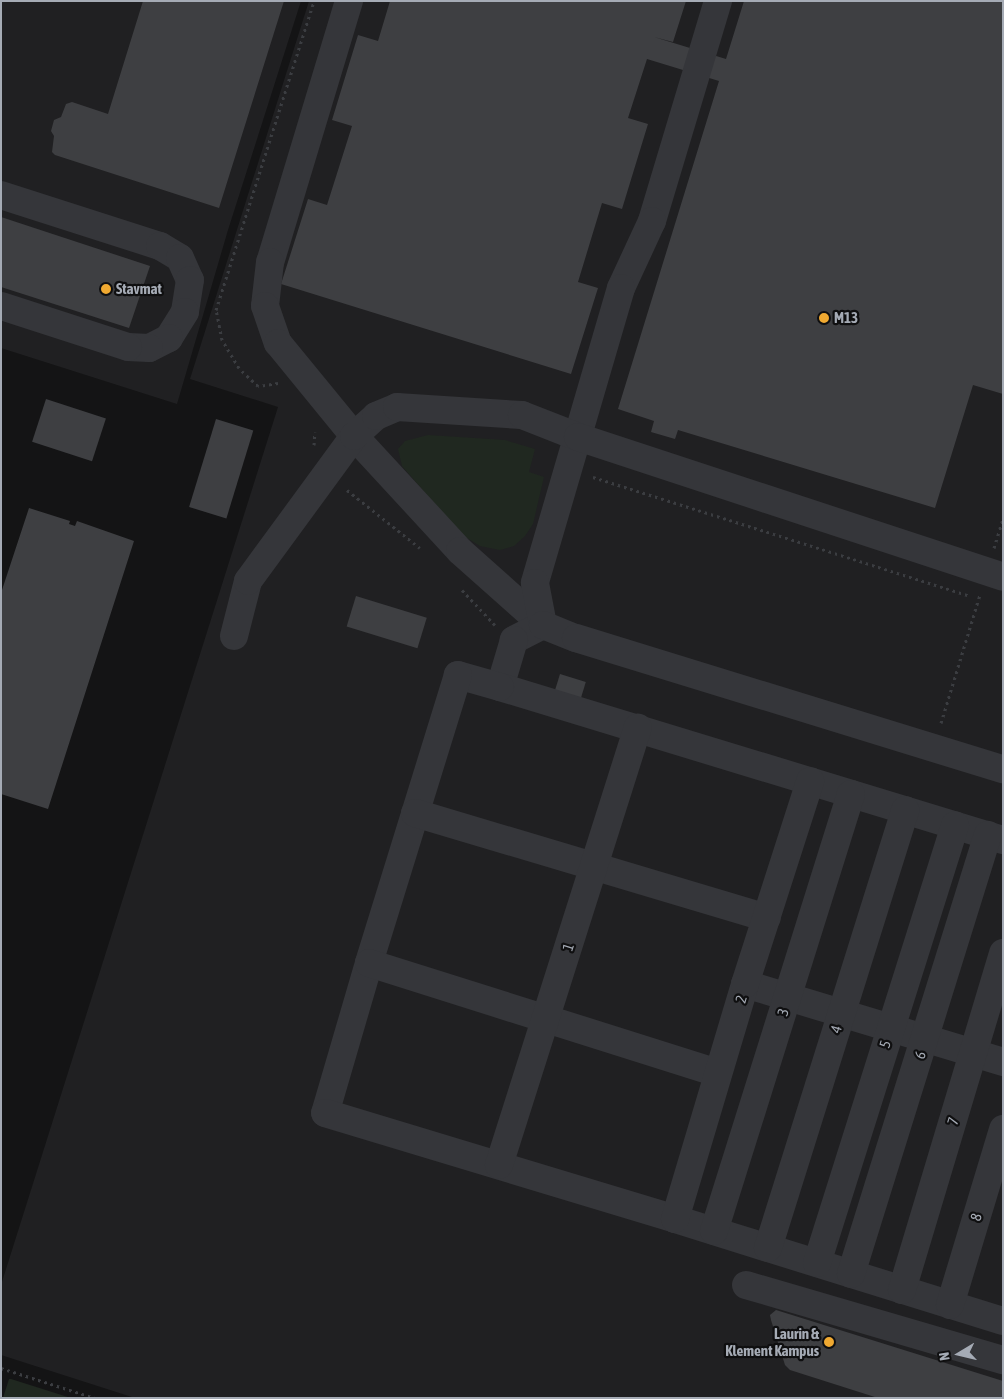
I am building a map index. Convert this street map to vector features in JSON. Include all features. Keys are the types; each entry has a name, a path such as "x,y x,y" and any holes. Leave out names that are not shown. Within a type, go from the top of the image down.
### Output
{"street":[{"path":"349,1 270,262 265,306 278,344 354,436 460,551 543,625 576,638 1003,769"},
{"path":"543,625 535,584 621,288 652,221 718,1"},
{"path":"1,195 160,246 180,258 190,280 185,312 169,338 149,348 128,347 1,306"},
{"path":"234,636 248,581 354,436 376,416 397,407 522,415 578,437 995,574"},
{"path":"500,686 514,640 543,625"},
{"path":"995,838 500,686 458,675 369,963 326,1113 950,1305 1002,1318"},
{"name":"1","path":"498,1165 638,728"},
{"name":"2","path":"674,1219 745,984 810,781"},
{"name":"3","path":"714,1231 851,794"},
{"name":"4","path":"768,1248 905,810"},
{"path":"415,813 767,918"},
{"name":"5","path":"817,1263 890,1028 956,825"},
{"name":"6","path":"851,1274 926,1039 995,838"},
{"name":"7","path":"902,1290 1003,953"},
{"path":"369,963 718,1074"},
{"path":"745,984 1003,1062"},
{"name":"8","path":"950,1305 1003,1129"},
{"path":"746,1285 1003,1360"}],"path":[{"path":"588,476 979,598"},
{"path":"934,748 979,598 995,574 1003,518"},
{"path":"2,1370 95,1398"}],"shaded area":[{"path":"1,1 301,1 228,230 177,404 1,348"},
{"path":"309,1 1003,1 1003,1398 135,1398 1,1355 1,1285 278,407 190,379"},
{"path":"428,435 505,440 535,449 529,472 544,477 533,524 525,536 514,546 500,550 480,546 462,535 402,466 398,449 405,441"},
{"path":"9,1379 11,1379 71,1398 3,1398"}],"building":[{"path":"143,1 284,1 219,208 55,155 52,152 54,136 51,131 54,120 61,117 66,104 72,102 108,114"},
{"path":"390,1 686,1 673,42 654,37 726,59 744,1 1003,1 1003,394 973,385 935,508 678,430 675,439 651,432 654,421 618,409 719,81 647,59 628,118 648,124 622,209 602,203 578,282 598,288 571,374 281,284 308,199 327,205 352,126 332,120 358,35 378,41"},
{"path":"1,217 150,266 129,328 1,287"},
{"path":"46,399 106,418 92,461 32,442"},
{"path":"216,419 253,430 226,518 189,507"},
{"path":"29,508 70,521 69,524 75,526 77,521 134,541 48,809 1,794 1,593"},
{"path":"356,596 427,618 417,648 347,627"},
{"path":"560,674 586,682 581,698 555,690"},
{"name":"Laurin & Klement Kampus","path":"776,1310 1003,1381 1003,1398 878,1398 790,1370 785,1365 771,1320 770,1315"}],"place":[{"name":"Stavmat","path":"106,289"},
{"name":"M13","path":"824,318"},
{"name":"Laurin & Klement Kampus","path":"829,1342"}]}
